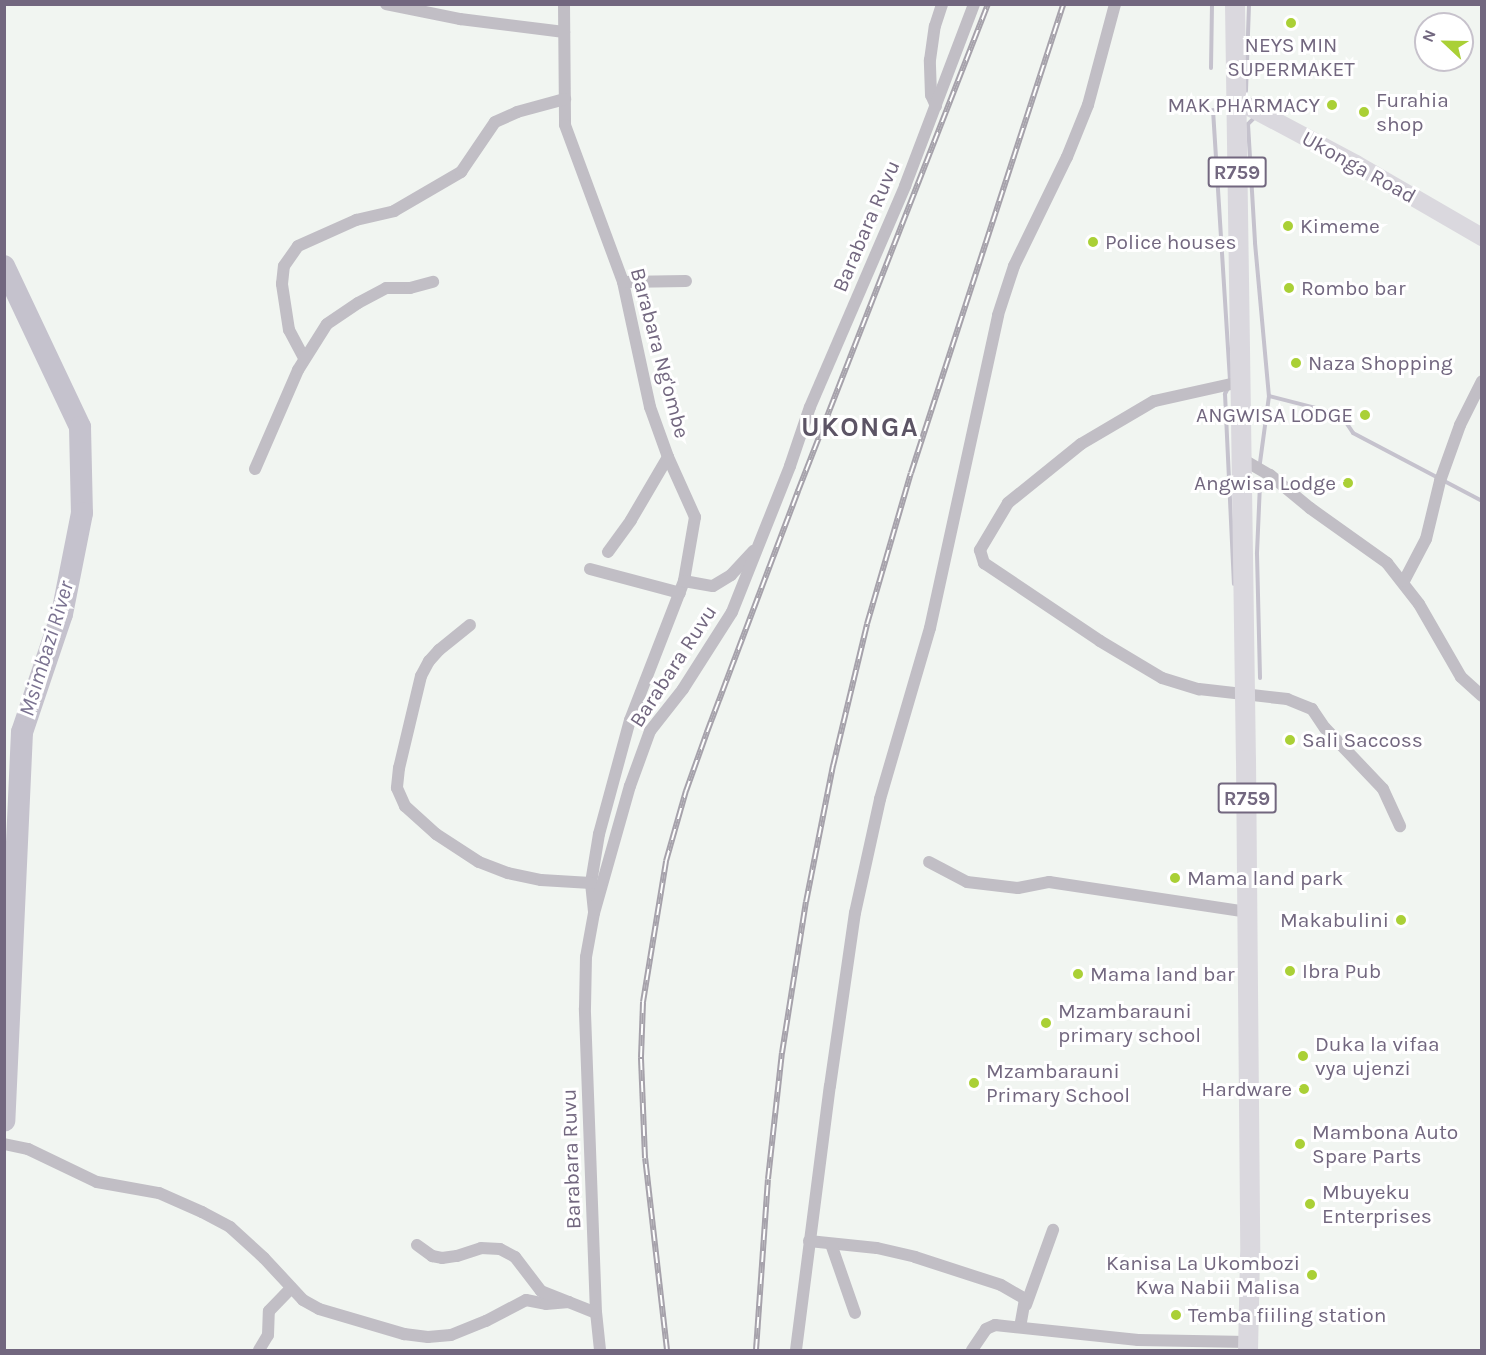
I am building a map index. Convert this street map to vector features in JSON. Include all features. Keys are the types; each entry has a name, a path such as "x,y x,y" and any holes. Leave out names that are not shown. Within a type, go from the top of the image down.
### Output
{"main road":[{"name":"R759","path":"1235,4 1248,912 1250,1256 1248,1346"}],"street":[{"path":"386,4 460,19 564,32"},
{"name":"Barabara Ng'ombe","path":"564,4 566,125 623,282 650,407 668,458 695,517 682,587 630,720 593,855 591,883 594,913"},
{"path":"936,106 931,95 930,60 935,26 942,4"},
{"name":"Barabara Ruvu","path":"600,1350 596,1313 585,1008 586,957 594,913 630,786 650,731 683,689 717,639 732,612 810,407 905,186 974,4"},
{"path":"796,1350 855,913 880,799 930,628 995,326 1014,266 1067,157 1088,105 1116,4"},
{"path":"304,358 289,330 282,284 284,266 298,246 356,220 394,211 461,172 495,122 518,112 565,99"},
{"name":"Ukonga Road","path":"1236,100 1356,164 1482,237"},
{"path":"623,282 686,281"},
{"path":"255,469 304,358 327,324 386,288 410,288 433,282"},
{"path":"1404,581 1426,539 1440,481 1460,425 1482,381"},
{"path":"1240,382 1154,401 1100,432 1008,503 980,550 984,563 1100,641 1162,678 1179,685 1287,699 1311,709 1325,728 1383,789 1400,826"},
{"path":"608,552 631,520 668,458"},
{"path":"1242,459 1270,475 1310,508 1387,563 1404,581 1461,677 1482,696"},
{"path":"590,569 682,587 713,586 731,574 759,544"},
{"path":"470,625 439,650 429,661 421,676 399,768 397,788 405,806 436,834 479,862 508,873 541,880 591,883"},
{"path":"928,862 967,882 1017,888 1049,882 1248,912"},
{"path":"4,1144 28,1149 97,1182 159,1193 202,1212 230,1227 264,1258 303,1300 319,1309 404,1334 428,1337 451,1335 486,1321 526,1300 546,1304 569,1302"},
{"path":"1020,1326 1053,1230"},
{"path":"810,1241 877,1248 959,1270 1020,1295 1026,1305"},
{"path":"831,1244 855,1312"},
{"path":"417,1245 432,1256 442,1258 481,1248 500,1249 515,1257 541,1292 596,1313"},
{"path":"259,1350 268,1335 269,1311 291,1288"},
{"path":"972,1350 986,1329 995,1325 1138,1340 1248,1346"}],"waterway":[{"path":"1211,68 1212,4"},
{"path":"1246,91 1249,4"},
{"path":"1213,110 1230,381"},
{"path":"1255,117 1248,124 1255,243 1269,396 1260,463"},
{"name":"Msimbazi River","path":"4,266 80,427 82,513 62,614 22,732 4,1121"},
{"path":"1228,388 1225,394 1234,584"},
{"path":"1269,396 1324,410 1343,418 1353,433 1482,501"},
{"path":"1260,484 1257,554 1260,678"}],"railway":[{"path":"667,1350 645,1158 641,1057 643,1002 666,861 686,791 707,732 798,491 988,4"},
{"path":"756,1350 768,1179 782,1053 806,902 833,766 867,624 911,473 1063,4"}],"place":[{"name":"NEYS MIN SUPERMAKET","path":"1291,23"},
{"name":"MAK PHARMACY","path":"1332,105"},
{"name":"Furahia shop","path":"1364,112"},
{"name":"Kimeme","path":"1288,226"},
{"name":"Police houses","path":"1093,242"},
{"name":"Rombo bar","path":"1289,288"},
{"name":"Naza Shopping","path":"1296,363"},
{"name":"ANGWISA LODGE","path":"1365,415"},
{"name":"Angwisa Lodge","path":"1348,483"},
{"name":"Sali Saccoss","path":"1290,740"},
{"name":"Mama land park","path":"1175,878"},
{"name":"Makabulini","path":"1401,920"},
{"name":"Ibra Pub","path":"1290,971"},
{"name":"Mama land bar","path":"1078,974"},
{"name":"Mzambarauni primary school","path":"1046,1023"},
{"name":"Duka la vifaa vya ujenzi","path":"1303,1056"},
{"name":"Mzambarauni Primary School","path":"974,1083"},
{"name":"Hardware","path":"1304,1089"},
{"name":"Mambona Auto Spare Parts","path":"1300,1144"},
{"name":"Mbuyeku Enterprises","path":"1310,1204"},
{"name":"Kanisa La Ukombozi Kwa Nabii Malisa","path":"1312,1275"},
{"name":"Temba fiiling station","path":"1176,1315"}],"district":[{"name":"UKONGA","path":"860,428"}]}
